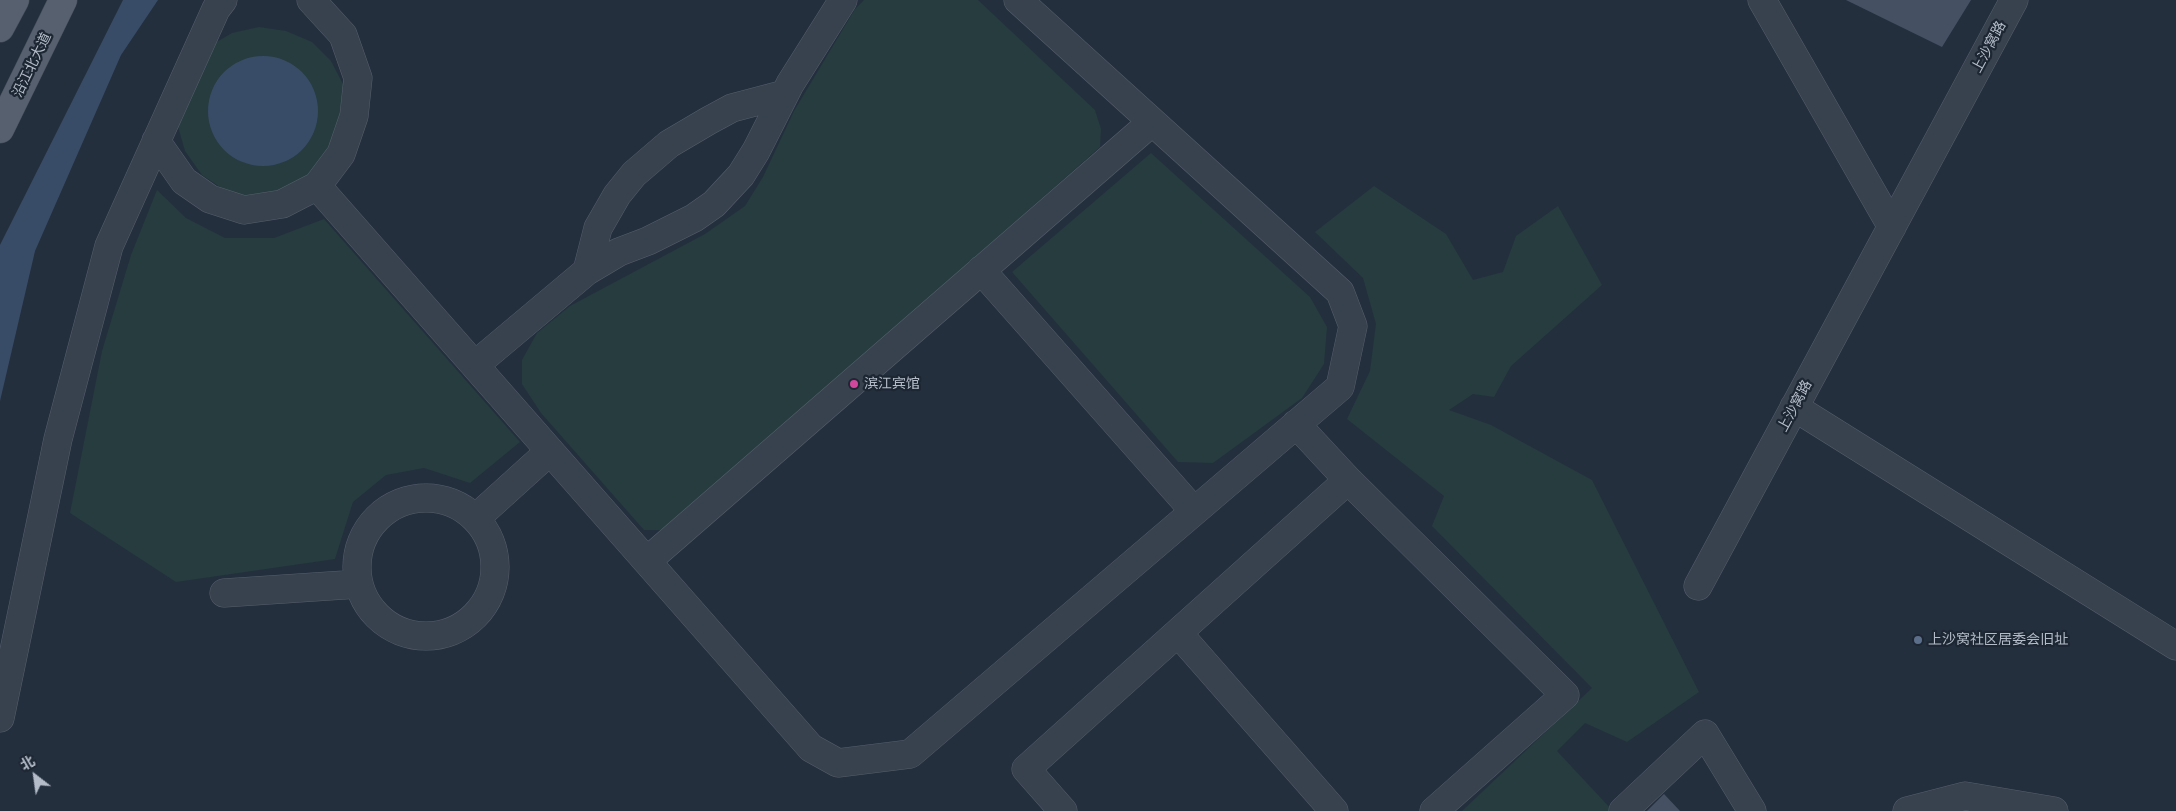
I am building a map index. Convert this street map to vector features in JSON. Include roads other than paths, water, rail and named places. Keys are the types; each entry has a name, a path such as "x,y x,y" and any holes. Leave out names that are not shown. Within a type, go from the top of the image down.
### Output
{"main road":[{"path":"0,28 15,0"},
{"name":"沿江北大道","path":"0,129 63,0"}],"street":[{"path":"0,718 58,439 109,246 212,18 223,0"},
{"path":"156,142 184,181 210,199 244,210 282,204 317,186 341,154 354,116 358,78 343,35 311,0"},
{"path":"475,365 587,271 620,252 687,222 714,204 741,174 785,94 843,0"},
{"path":"317,186 811,748 838,763 910,754 1340,387 1353,326 1340,292 1018,0"},
{"path":"1762,0 1892,227"},
{"name":"上沙窝路","path":"1698,586 2014,0"},
{"path":"587,271 598,228 617,195 634,174 669,144 708,120 732,108 785,94"},
{"path":"647,561 1152,122"},
{"path":"981,270 1194,511"},
{"path":"1794,407 2176,646"},
{"path":"1296,424 1348,480 1565,695 1434,811"},
{"path":"476,518 550,451"},
{"path":"1063,811 1026,769 1348,480"},
{"path":"415,498 437,498 458,505 476,518 489,537 495,558 494,580 486,601 471,619 451,631 428,636 405,633 391,626 384,622 368,606 359,584 356,561 362,538 375,519 393,505 415,498"},
{"path":"224,593 359,584"},
{"path":"1178,633 1334,811"},
{"path":"1623,811 1705,734 1752,811"},
{"path":"1907,811 1966,796 2054,811"}],"water":[{"path":"0,0 158,0 121,55 35,251 0,401"},
{"path":"263,56 284,60 302,72 314,90 318,111 314,132 302,150 284,162 263,166 242,162 224,150 212,132 208,111 212,90 224,72 242,60"}],"place":[{"name":"滨江宾馆","path":"854,384"},
{"name":"上沙窝社区居委会旧址","path":"1918,640"}]}
